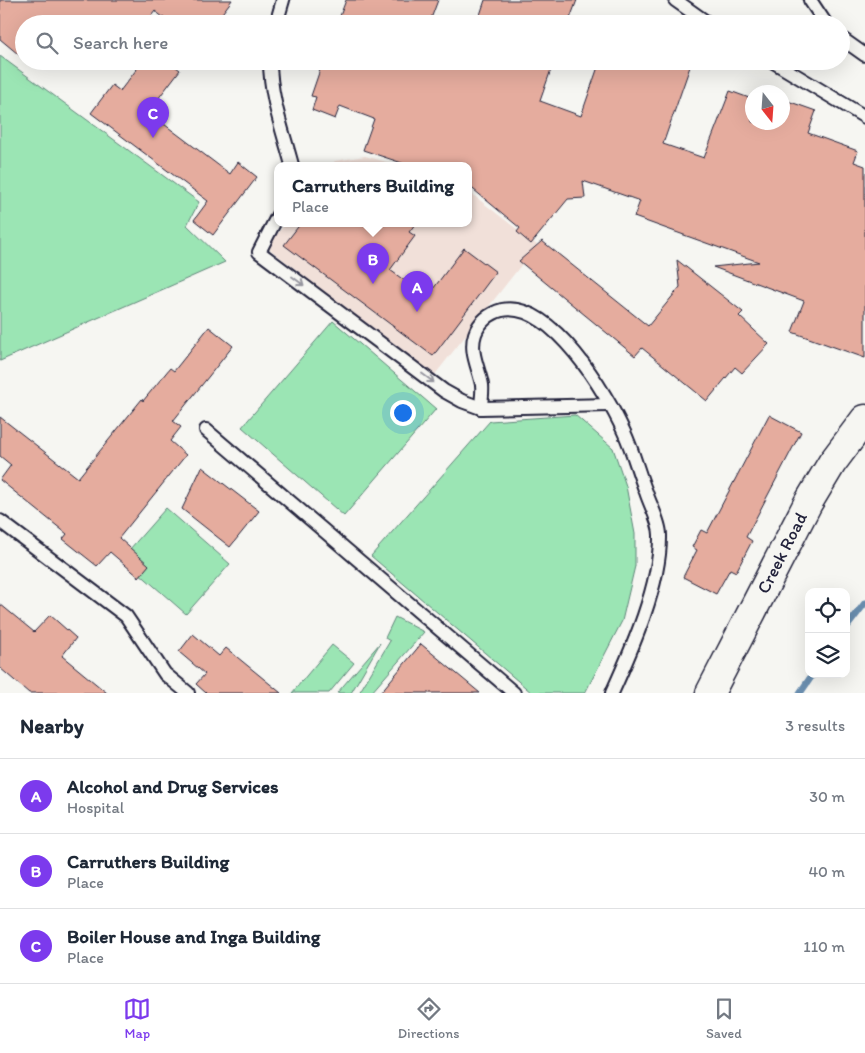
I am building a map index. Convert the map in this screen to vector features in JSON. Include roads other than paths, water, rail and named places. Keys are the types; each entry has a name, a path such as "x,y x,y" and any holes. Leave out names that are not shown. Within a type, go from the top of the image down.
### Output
{"street":[{"name":"Creek Road","path":"710,693 808,503 832,463 865,419"}],"lane":[{"path":"279,15 283,0"},
{"path":"676,0 697,15"},
{"path":"810,0 820,15"},
{"path":"850,44 865,55"},
{"path":"270,70 270,80 291,162"},
{"path":"787,70 865,118"},
{"path":"274,223 259,252 444,391 462,401 481,408 609,404"},
{"path":"481,408 482,386 474,356 475,333 489,315 511,309 538,318 558,334 578,357 609,404 624,432 660,534 656,568 639,628 612,693"},
{"path":"206,430 514,693"},
{"path":"0,521 126,616 165,674 188,693"}],"waterway":[{"path":"850,623 865,603"},
{"path":"800,693 810,678"}],"place":[{"name":"Boiler House and Inga Building","path":"153,138"},
{"name":"Carruthers Building","path":"373,284"},
{"name":"Alcohol and Drug Services","path":"417,312"}]}
